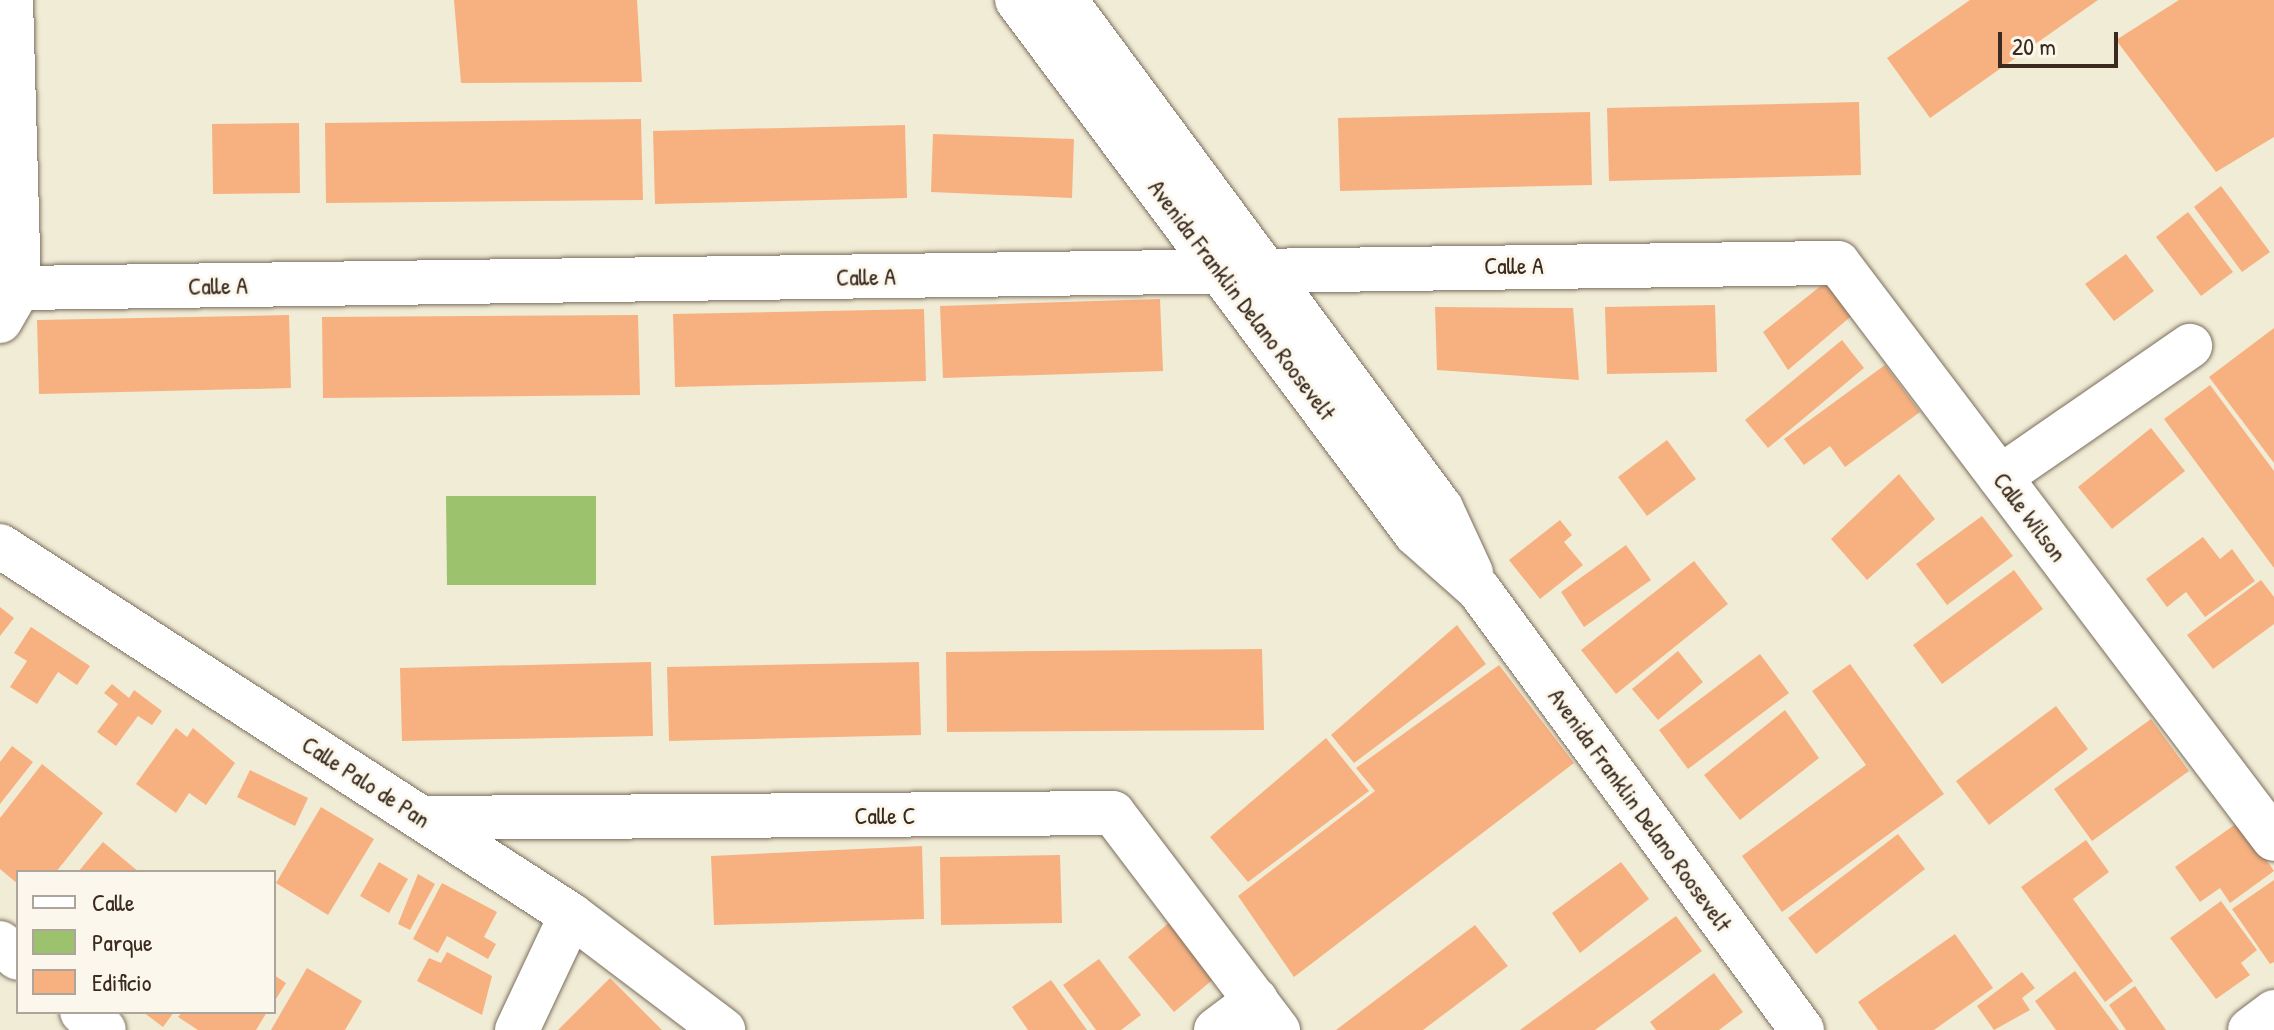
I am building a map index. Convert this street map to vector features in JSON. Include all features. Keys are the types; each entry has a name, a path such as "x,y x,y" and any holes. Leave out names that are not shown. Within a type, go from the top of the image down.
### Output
{"street":[{"path":"9,305 11,0"},
{"name":"Avenida Franklin Delano Roosevelt","path":"1017,0 1416,534 1479,590"},
{"name":"Avenida Franklin Delano Roosevelt","path":"1065,0 1441,508 1479,590 1802,1030"},
{"name":"Calle Wilson","path":"1751,264 1838,263 2274,839"},
{"name":"Calle A","path":"9,305 1220,272 1263,268 1751,264"},
{"path":"2000,477 2190,346"},
{"name":"Calle Palo de Pan","path":"0,546 571,915 723,1030"},
{"name":"Calle C","path":"422,818 1113,813 1267,1015"},
{"path":"517,1030 571,915"},
{"path":"0,943 16,956"},
{"path":"2250,1030 2274,1012"},
{"path":"84,1014 104,1030"},
{"path":"1216,1030 1267,1015"}],"green space":[{"path":"446,496 596,496 596,585 447,585"}],"building":[{"path":"454,0 637,0 642,82 461,83"},
{"path":"1970,0 2098,0 1930,118 1887,58"},
{"path":"2179,0 2274,0 2274,137 2216,172 2116,40"},
{"path":"1859,102 1861,175 1609,181 1607,108"},
{"path":"1590,112 1592,185 1340,191 1338,118"},
{"path":"641,119 643,200 326,203 325,123"},
{"path":"299,123 300,193 213,194 212,124"},
{"path":"905,125 907,198 655,204 653,131"},
{"path":"933,134 1074,139 1072,198 931,192"},
{"path":"2221,186 2270,252 2242,272 2194,207"},
{"path":"2188,212 2233,272 2201,296 2156,237"},
{"path":"2126,254 2154,291 2114,321 2085,284"},
{"path":"1827,281 1856,312 1788,370 1763,332"},
{"path":"1160,299 1163,371 943,378 940,306"},
{"path":"1715,305 1717,372 1607,374 1605,307"},
{"path":"1435,307 1573,308 1579,380 1437,370"},
{"path":"924,309 926,381 675,387 673,314"},
{"path":"289,315 291,388 39,394 37,320"},
{"path":"638,315 640,395 323,398 322,317"},
{"path":"2274,328 2274,463 2209,377"},
{"path":"1842,340 1864,368 1768,448 1745,420"},
{"path":"1885,365 1920,412 1845,467 1830,446 1804,465 1784,439"},
{"path":"2210,385 2274,471 2274,568 2164,419"},
{"path":"2151,428 2185,471 2112,529 2078,487"},
{"path":"1667,440 1696,479 1647,516 1618,477"},
{"path":"1899,474 1935,519 1867,580 1831,539"},
{"path":"1982,516 2013,556 1947,605 1916,564"},
{"path":"1560,520 1572,535 1564,542 1583,565 1540,599 1509,560"},
{"path":"2203,537 2220,559 2232,549 2255,581 2205,617 2186,592 2167,607 2146,579"},
{"path":"1626,545 1651,580 1584,627 1561,592"},
{"path":"1694,561 1728,604 1616,694 1581,650"},
{"path":"2014,570 2043,609 1942,684 1913,645"},
{"path":"2261,580 2274,597 2274,624 2213,669 2187,635"},
{"path":"0,607 14,618 0,636"},
{"path":"1457,625 1486,664 1354,763 1331,735"},
{"path":"31,627 90,666 77,685 58,672 37,704 10,687 27,661 14,653"},
{"path":"1262,649 1264,730 947,732 946,652"},
{"path":"1678,651 1703,682 1658,720 1632,689"},
{"path":"1760,654 1789,693 1688,769 1659,730"},
{"path":"651,662 653,736 402,741 400,668"},
{"path":"919,662 921,735 669,741 667,667"},
{"path":"1850,664 1944,794 1782,912 1742,856 1866,765 1812,691"},
{"path":"1499,665 1574,763 1294,977 1238,896 1375,791 1356,768"},
{"path":"112,684 129,698 134,690 162,711 152,725 138,716 116,746 97,732 118,704 104,693"},
{"path":"2056,706 2088,749 1989,825 1956,781"},
{"path":"1785,710 1819,758 1740,820 1704,775"},
{"path":"2151,719 2189,771 2092,841 2054,789"},
{"path":"176,728 187,737 193,728 235,763 206,805 189,793 176,813 136,784"},
{"path":"1326,738 1369,791 1248,882 1210,837"},
{"path":"12,746 33,762 0,804 0,762"},
{"path":"42,764 103,813 58,870 16,870 16,882 0,869 0,818"},
{"path":"250,770 308,798 295,826 237,797"},
{"path":"321,807 374,839 328,915 276,883"},
{"path":"2240,821 2274,871 2230,903 2220,888 2200,902 2175,867"},
{"path":"1898,834 1925,869 1816,954 1788,918"},
{"path":"2086,840 2109,872 2073,899 2133,981 2105,1002 2021,887"},
{"path":"103,842 137,870 80,870"},
{"path":"922,846 924,919 714,925 711,856"},
{"path":"1060,855 1062,923 941,925 940,857"},
{"path":"379,862 408,879 389,913 360,896"},
{"path":"1621,862 1649,899 1580,953 1552,913"},
{"path":"418,874 435,884 410,930 398,924"},
{"path":"2274,880 2274,962 2270,964 2232,909"},
{"path":"442,883 497,912 484,937 496,944 488,959 447,936 438,953 413,939"},
{"path":"2221,901 2257,950 2241,963 2250,975 2216,999 2170,938"},
{"path":"1676,916 1702,951 1595,1030 1520,1030"},
{"path":"1176,917 1222,972 1174,1012 1128,957"},
{"path":"1475,925 1508,966 1423,1030 1336,1030"},
{"path":"1955,934 1993,988 1934,1030 1878,1030 1858,1002"},
{"path":"447,952 492,976 482,1015 417,981 429,958 441,963"},
{"path":"1099,959 1141,1015 1121,1030 1096,1030 1063,985"},
{"path":"307,968 362,1001 345,1030 271,1030"},
{"path":"2075,971 2119,1030 2056,1030 2035,1001"},
{"path":"2022,972 2035,988 2022,998 2030,1010 1994,1030 1977,1006"},
{"path":"1714,973 1743,1012 1719,1030 1656,1030 1650,1022"},
{"path":"276,976 286,983 276,999"},
{"path":"610,978 662,1030 558,1030"},
{"path":"1051,980 1087,1030 1028,1030 1012,1007"},
{"path":"2135,986 2166,1030 2126,1030 2109,1005"},
{"path":"146,1014 173,1014 163,1027"},
{"path":"180,1014 266,1014 256,1030 198,1030 178,1017"}]}
